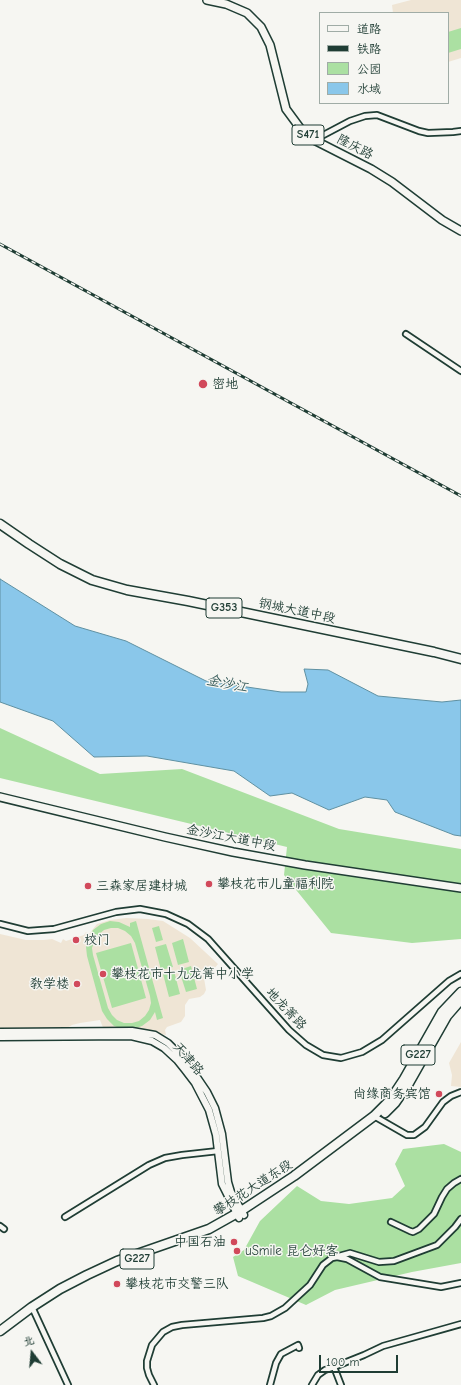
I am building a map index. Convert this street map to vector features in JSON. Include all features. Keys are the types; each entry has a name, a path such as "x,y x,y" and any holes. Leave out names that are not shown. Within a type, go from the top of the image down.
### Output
{"highway":[{"name":"钢城大道中段","path":"0,524 60,564 92,580 127,590 188,601 434,652 461,659"},
{"name":"攀枝花大道东段","path":"376,1118 404,1079 442,1012 461,992"},
{"name":"攀枝花大道东段","path":"0,1338 60,1289 87,1275 117,1261 209,1229 240,1215 376,1118 395,1103 409,1083 447,1016 461,1000"},
{"name":"攀枝花大道东段","path":"0,1331 34,1310"}],"main road":[{"name":"隆庆路","path":"208,0 226,4 247,13 261,27 270,44 286,109 300,128 314,140 371,169 392,182 442,220 461,231"},
{"name":"金沙江大道中段","path":"0,797 233,852 305,865 461,888"},
{"path":"0,1032 132,1031 155,1035 168,1043 190,1067 207,1092 215,1108 222,1134 228,1182 240,1215"},
{"name":"天津路","path":"0,1037 126,1035 146,1039 158,1044 178,1060 202,1096 212,1117 216,1134 222,1184 240,1215"}],"street":[{"path":"314,140 350,121 365,116 377,115 418,131 428,133 461,131"},
{"path":"406,334 461,371"},
{"name":"地龙箐路","path":"0,924 28,930 54,929 116,912 140,910 166,914 188,924 208,939 289,1030 306,1045 323,1055 341,1058 362,1052 382,1040 449,981 461,974"},
{"path":"376,1118 407,1135 414,1135 425,1127 443,1102 450,1096 461,1092"},
{"path":"65,1217 149,1166 165,1158 218,1151"},
{"path":"391,1222 413,1232 419,1229 436,1211 444,1192 461,1179"},
{"path":"154,1385 148,1375 147,1361 152,1345 163,1332 172,1327 263,1318 275,1314 285,1308 310,1285 327,1261 350,1253 379,1262 394,1261 437,1245 461,1219"},
{"path":"0,1226 4,1230"},
{"path":"337,1257 347,1259 380,1277 403,1280 421,1285 441,1287 461,1283"},
{"path":"34,1310 68,1385"},
{"path":"312,1385 318,1375 325,1370 383,1346 461,1324"},
{"path":"270,1385 276,1363 281,1354 298,1345 299,1348"},
{"path":"334,1367 341,1385"}],"shaded area":[{"path":"411,0 461,0 461,58 449,62 449,12 393,12 392,5"},
{"name":"攀枝花市十九龙箐中小学","path":"126,918 163,921 190,938 218,964 214,969 208,971 204,978 206,990 204,994 200,997 189,999 185,1005 185,1016 181,1022 167,1027 165,1030 166,1035 152,1031 104,1030 100,1020 72,1025 63,1031 0,1030 0,934 26,940 52,939 61,943 63,939 66,941 84,935 86,932 89,934 97,924 110,920"},
{"path":"461,1042 461,1087 451,1086 452,1075 449,1063"}],"green space":[{"path":"461,28 461,49 449,53 449,32"},
{"path":"0,728 100,774 182,769 339,829 461,849 461,939 412,943 331,933 284,875 287,847 0,778"},
{"path":"110,921 119,922 130,927 130,923 136,921 163,1018 157,1020 155,1012 150,1020 142,1026 133,1029 123,1029 114,1026 107,1019 102,1011 87,956 86,947 93,930 101,924","holes":["118,928 131,936 135,943 150,996 151,1003 149,1010 139,1021 132,1023 124,1023 117,1020 112,1015 108,1008 93,955 92,948 98,935 104,930"]},
{"path":"159,926 163,940 156,942 152,928"},
{"path":"183,939 189,962 178,965 172,943"},
{"path":"131,943 146,998 112,1008 96,953"},
{"path":"166,944 173,967 161,970 155,947"},
{"path":"191,966 197,989 186,992 179,970"},
{"path":"174,971 180,994 169,997 163,974"},
{"path":"444,1144 461,1152 461,1263 412,1272 335,1290 306,1305 238,1276 233,1257 244,1250 260,1221 297,1186 321,1201 349,1204 392,1198 405,1186 395,1164 403,1149"}],"water":[{"path":"0,579 75,626 126,641 206,681 281,692 306,692 308,684 304,669 328,670 378,696 442,702 461,700 461,836 454,835 395,812 387,800 365,797 329,810 292,793 270,796 234,771 147,756 94,757 53,721 0,702"}],"railway":[{"path":"0,244 461,496"}],"place":[{"name":"密地","path":"203,384"},
{"name":"攀枝花市儿童福利院","path":"209,884"},
{"name":"三森家居建材城","path":"88,886"},
{"name":"校门","path":"76,940"},
{"name":"攀枝花市十九龙箐中小学","path":"103,974"},
{"name":"教学楼","path":"77,984"},
{"name":"尚缘商务宾馆","path":"439,1094"},
{"name":"中国石油","path":"234,1242"},
{"name":"uSmile 昆仑好客","path":"237,1251"},
{"name":"攀枝花市交警三队","path":"117,1284"}],"water label":[{"name":"金沙江","path":"227,684"}]}
